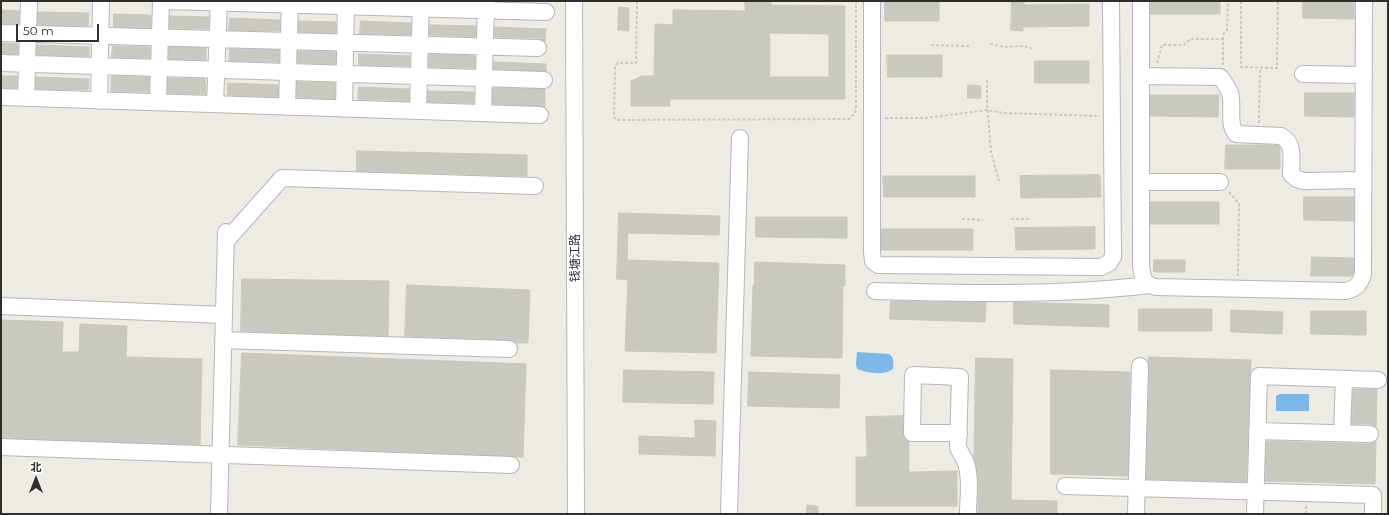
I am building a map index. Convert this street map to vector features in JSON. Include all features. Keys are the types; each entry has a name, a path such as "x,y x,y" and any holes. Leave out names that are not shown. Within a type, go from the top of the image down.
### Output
{"street":[{"path":"26,98 29,1"},
{"path":"99,101 101,1"},
{"path":"158,102 161,1"},
{"path":"166,1 486,6 546,12"},
{"name":"钱塘江路","path":"574,1 576,514"},
{"path":"872,1 873,261 878,265 1102,267 1109,263 1113,257 1111,1"},
{"path":"1141,1 1141,266 1144,281 1149,285 1156,287 1346,291 1355,288 1360,283 1363,274 1364,1"},
{"path":"214,104 219,2"},
{"path":"287,107 290,3"},
{"path":"344,109 346,4"},
{"path":"418,111 421,5"},
{"path":"483,113 486,6"},
{"path":"1,33 538,48"},
{"path":"1,63 544,80"},
{"path":"1141,73 1220,77 1226,84 1230,93 1232,129 1236,134 1281,136 1287,139 1291,146 1291,174 1297,179 1304,181 1363,180"},
{"path":"1303,74 1364,75"},
{"path":"1,97 540,115"},
{"path":"729,514 740,138"},
{"path":"226,241 282,178 535,186"},
{"path":"1141,182 1220,182"},
{"path":"219,514 226,225"},
{"path":"875,291 1000,294 1114,290 1149,285"},
{"path":"1,306 224,316"},
{"path":"223,340 510,349"},
{"path":"1136,514 1140,366"},
{"path":"959,433 912,433 913,375 960,376 959,433 958,447 960,454 967,464 969,473 968,514"},
{"path":"1255,514 1259,376 1378,380"},
{"path":"1342,434 1344,378"},
{"path":"1257,431 1370,434"},
{"path":"1,447 511,466"},
{"path":"1065,486 1373,495 1373,514"}],"path":[{"path":"637,1 636,63 618,63 615,66 614,117 616,120 849,119 855,113 856,106 856,1"},
{"path":"1223,70 1223,36 1227,30 1228,1"},
{"path":"1241,1 1241,68 1277,68 1278,1"},
{"path":"1141,73 1154,70 1162,45 1184,45 1190,39 1223,39"},
{"path":"990,44 1011,47 1023,46 1034,49"},
{"path":"931,45 969,46"},
{"path":"1259,136 1260,68"},
{"path":"988,80 988,110 991,152 999,181"},
{"path":"872,118 926,118 988,110 1003,113 1111,117"},
{"path":"1220,182 1239,204 1238,288"},
{"path":"962,219 984,220"},
{"path":"1011,219 1031,219"}],"water":[{"path":"857,352 889,354 893,359 893,369 885,373 870,373 857,369"},
{"path":"1280,394 1309,394 1309,411 1276,411 1276,396"}],"building":[{"path":"745,1 771,1 771,5 845,6 845,99 670,99 670,106 631,106 631,81 642,76 654,76 655,24 673,25 673,10 745,11","holes":["770,33 829,34 829,77 770,77"]},
{"path":"885,1 939,1 939,21 885,21"},
{"path":"1012,1 1024,1 1024,5 1089,4 1089,26 1023,27 1023,31 1011,30"},
{"path":"1150,1 1220,1 1220,14 1150,14"},
{"path":"1303,1 1354,1 1354,19 1303,18"},
{"path":"619,7 629,8 629,31 618,30"},
{"path":"1,10 19,11 19,24 1,24"},
{"path":"38,12 89,13 88,26 38,25"},
{"path":"114,14 151,15 151,28 114,27"},
{"path":"170,16 209,17 208,29 170,28"},
{"path":"230,18 280,20 280,31 229,30"},
{"path":"299,21 336,22 336,33 299,32"},
{"path":"361,21 411,23 411,35 360,34"},
{"path":"430,25 476,26 476,37 430,35"},
{"path":"495,27 546,29 545,42 538,38 495,37"},
{"path":"1,43 18,44 18,54 1,54"},
{"path":"37,45 89,47 89,56 37,55"},
{"path":"113,46 150,47 150,58 112,57"},
{"path":"169,47 206,48 206,60 169,59"},
{"path":"230,49 279,50 279,62 229,61"},
{"path":"298,51 336,52 335,64 298,63"},
{"path":"359,54 410,56 410,66 359,65"},
{"path":"429,54 475,56 475,68 429,67"},
{"path":"887,55 942,55 942,77 888,77"},
{"path":"1035,61 1089,61 1089,83 1035,83"},
{"path":"494,62 546,64 546,71 494,69"},
{"path":"1,76 17,76 17,88 1,88"},
{"path":"112,76 149,77 149,92 111,91"},
{"path":"36,77 89,79 88,90 36,89"},
{"path":"168,78 205,79 206,94 168,93"},
{"path":"297,82 335,83 335,99 297,97"},
{"path":"228,83 278,85 278,97 228,95"},
{"path":"968,85 981,86 981,98 968,98"},
{"path":"359,87 409,89 409,101 358,99"},
{"path":"493,88 545,89 545,107 493,104"},
{"path":"428,91 474,92 474,103 428,102"},
{"path":"1305,93 1354,93 1354,117 1305,116"},
{"path":"1150,95 1219,95 1218,117 1150,116"},
{"path":"1226,145 1278,145 1280,147 1280,169 1225,169"},
{"path":"357,151 527,155 527,176 357,171"},
{"path":"1100,175 1101,197 1021,198 1020,176"},
{"path":"883,176 975,176 975,197 884,197"},
{"path":"1304,197 1354,197 1354,221 1304,220"},
{"path":"1150,202 1219,202 1219,224 1150,224"},
{"path":"619,213 720,216 719,235 628,233 627,260 719,263 716,353 625,351 628,280 617,279"},
{"path":"756,217 847,217 847,238 756,237"},
{"path":"1095,227 1095,249 1016,250 1015,228"},
{"path":"882,229 973,229 973,250 882,250"},
{"path":"1312,257 1354,258 1354,272 1352,276 1311,276"},
{"path":"1154,260 1185,260 1185,272 1154,272"},
{"path":"755,262 845,265 845,286 843,285 842,358 751,356"},
{"path":"242,279 389,281 388,336 241,331"},
{"path":"407,285 530,290 528,343 516,343 509,340 405,336"},
{"path":"891,301 986,302 985,322 890,319"},
{"path":"1014,302 1109,305 1109,327 1014,324"},
{"path":"1139,309 1212,309 1212,331 1139,331"},
{"path":"1231,310 1283,312 1282,334 1231,332"},
{"path":"1311,311 1366,311 1366,335 1311,334"},
{"path":"1,320 63,322 62,352 79,352 80,324 127,326 126,357 202,359 200,445 1,438"},
{"path":"242,353 526,364 523,457 238,445"},
{"path":"1149,357 1251,360 1246,482 1146,479"},
{"path":"976,358 1013,359 1011,500 1057,501 1057,514 978,514 978,478 974,458"},
{"path":"624,370 714,372 713,404 623,402"},
{"path":"1051,370 1130,372 1128,476 1051,474"},
{"path":"749,372 840,375 839,408 748,406"},
{"path":"1353,389 1377,389 1376,427 1370,424 1352,424"},
{"path":"903,416 904,438 909,442 909,472 957,471 957,506 856,506 856,457 867,457 866,417"},
{"path":"695,420 716,421 715,456 639,454 639,436 695,438"},
{"path":"1267,441 1370,444 1376,441 1375,484 1265,481"},
{"path":"807,505 818,506 818,514 807,514"}]}
